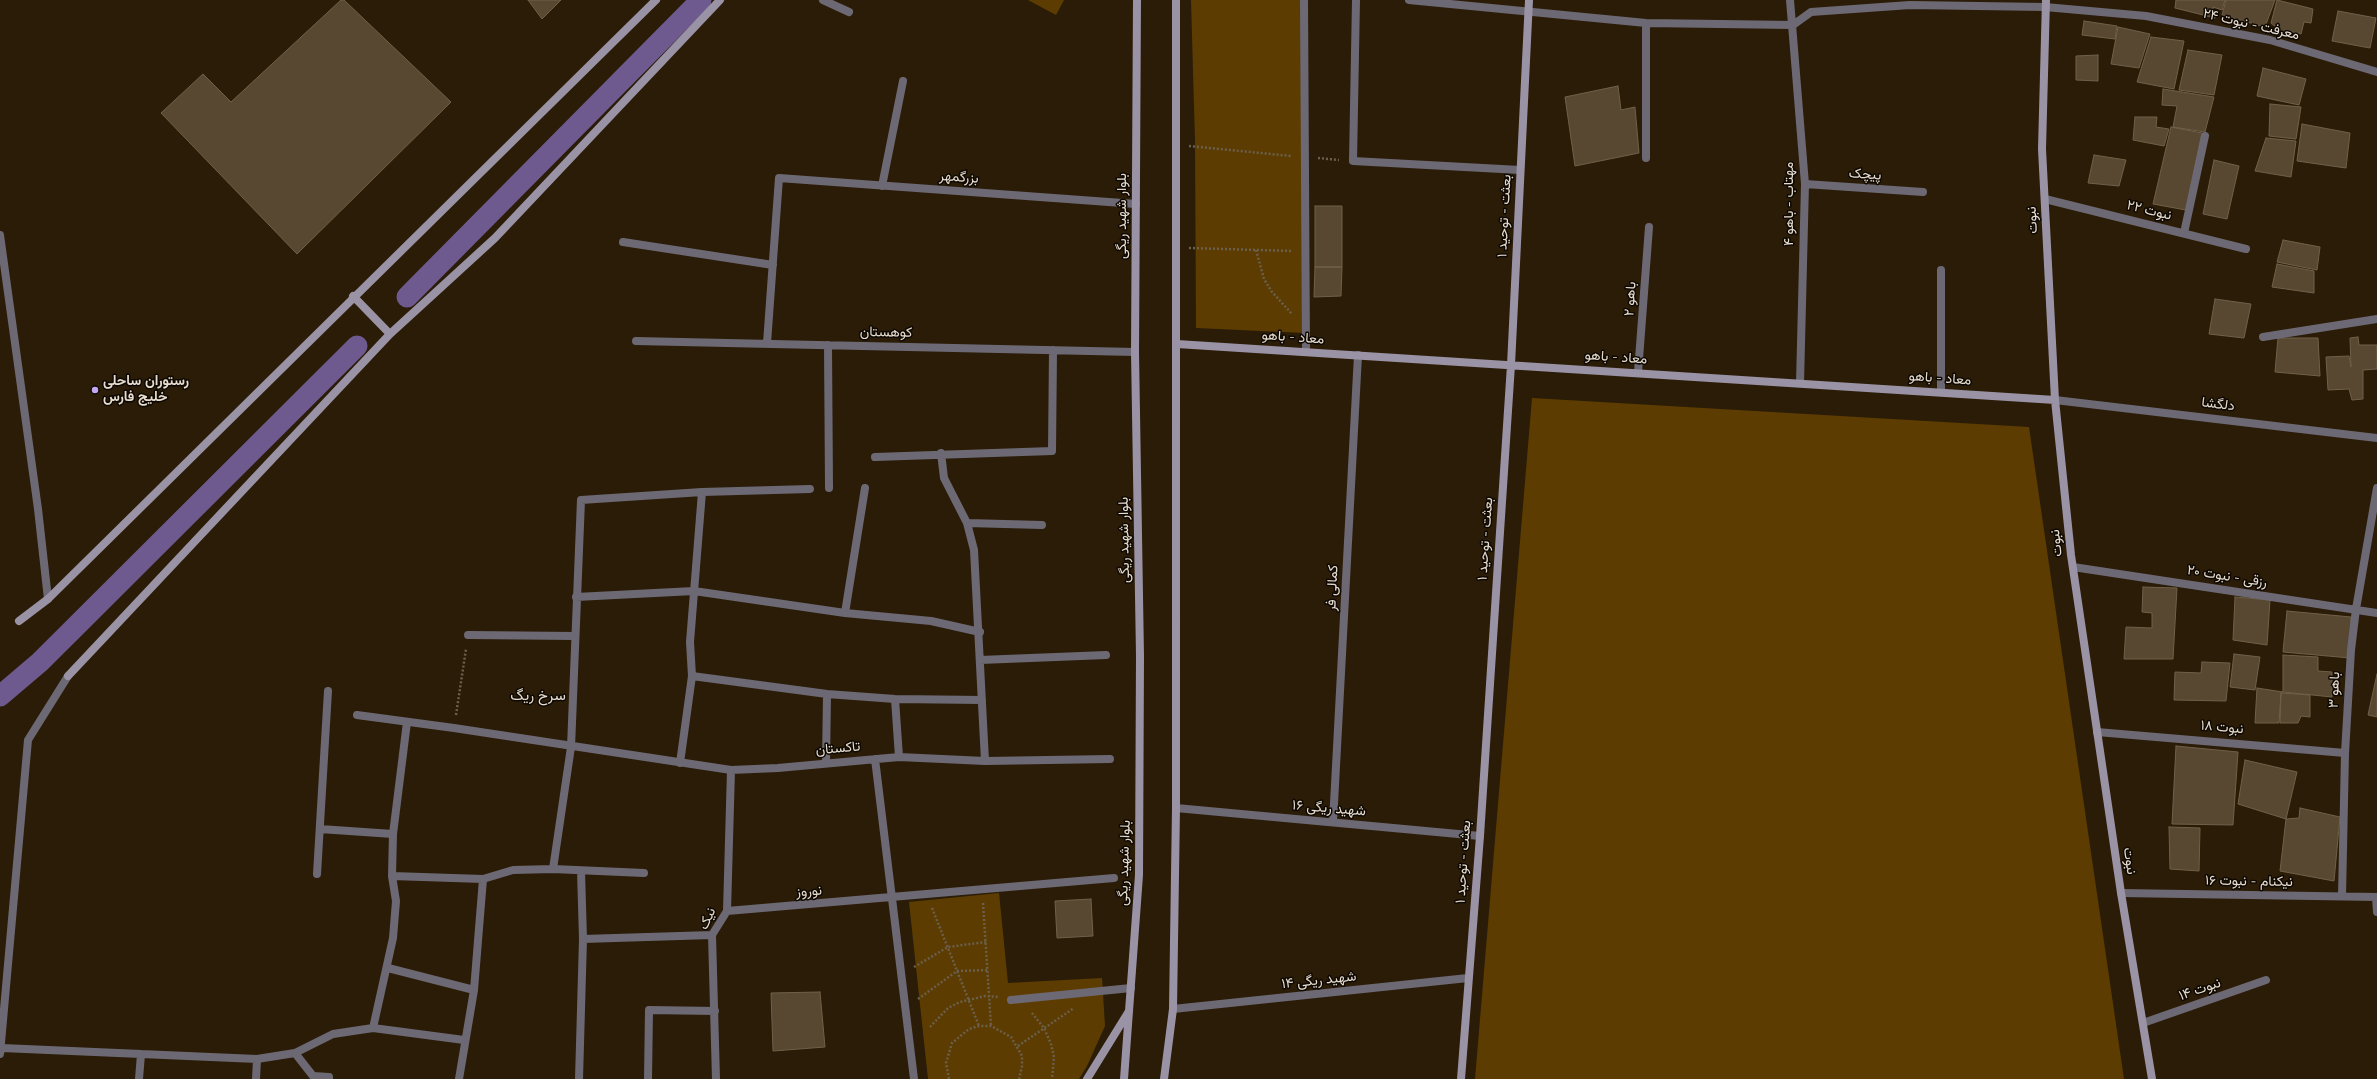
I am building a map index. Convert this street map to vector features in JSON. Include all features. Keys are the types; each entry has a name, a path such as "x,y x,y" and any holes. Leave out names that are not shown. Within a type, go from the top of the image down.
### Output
{"street":[{"path":"19,621 48,599 353,296 656,0"},
{"path":"464,1040 373,1028 334,1034 295,1053 257,1059 141,1054 1,1051 28,740 68,676 390,334 495,238 720,0"},
{"path":"823,0 849,12"},
{"name":"بلوار شهید ریگی","path":"1124,1079 1139,875 1140,656 1135,352 1137,0"},
{"path":"1164,1079 1173,1010 1176,808 1176,0"},
{"path":"1304,0 1306,352"},
{"path":"1356,0 1353,161 1520,170"},
{"path":"1409,0 1528,13 1646,23 1793,25"},
{"name":"بعثت - توحید ۱","path":"1461,1079 1480,836 1511,365 1529,0"},
{"name":"مهتاب - باهو ۴","path":"1790,0 1805,184 1800,383"},
{"name":"معرفت - نبوت ۲۴","path":"1793,25 1811,12 1910,2 2046,3 2146,16 2270,40 2377,72"},
{"name":"نبوت","path":"2046,3 2042,149 2055,400 2073,567 2121,893 2152,1079"},
{"path":"1646,23 1646,158"},
{"path":"882,186 903,81"},
{"path":"2184,233 2205,136"},
{"name":"بزرگمهر","path":"773,264 779,178 1136,204"},
{"name":"پیچک","path":"1805,184 1923,192"},
{"name":"نبوت ۲۲","path":"2045,199 2246,249"},
{"name":"باهو ۲","path":"1638,372 1649,227"},
{"path":"0,235 38,509 48,599"},
{"path":"623,242 773,264 767,343"},
{"path":"1941,270 1941,392"},
{"path":"353,296 390,334"},
{"path":"2263,337 2377,319"},
{"name":"کوهستان","path":"636,341 1135,352"},
{"name":"معاد - باهو","path":"1177,344 1638,372 2055,400"},
{"path":"828,345 829,488"},
{"path":"875,457 941,453 1052,450 1053,350"},
{"name":"کمالی فر","path":"1333,822 1358,355"},
{"name":"دلگشا","path":"2055,400 2377,438"},
{"path":"941,453 944,478 967,524 974,550 980,632 985,761"},
{"path":"553,869 570,747 581,500 702,492 810,488"},
{"path":"845,613 865,488"},
{"name":"باهو ۳","path":"2342,896 2345,753 2356,609 2377,488"},
{"path":"680,763 692,676 690,642 702,492"},
{"path":"967,524 1042,525"},
{"name":"رزقی - نبوت ۲۰","path":"2073,567 2377,613"},
{"path":"576,597 694,591 845,613 931,622 980,632"},
{"path":"468,635 574,636"},
{"path":"980,660 1106,655"},
{"path":"692,676 827,694 896,699 982,700"},
{"path":"317,874 328,691"},
{"path":"826,763 827,694"},
{"path":"896,699 899,756"},
{"name":"تاکستان","path":"357,715 454,728 570,747 731,770 899,756 985,761 1110,759"},
{"path":"373,1028 388,968 396,901 392,876 394,834 407,722"},
{"name":"نبوت ۱۸","path":"2097,732 2345,753"},
{"path":"875,759 914,1079"},
{"name":"نیک","path":"716,1079 712,935 727,911 731,770"},
{"name":"شهید ریگی ۱۶","path":"1176,808 1480,836"},
{"path":"320,829 394,834"},
{"path":"392,876 483,878 513,870 553,869 644,873"},
{"path":"579,1079 582,939 581,871"},
{"path":"459,1079 464,1040 474,990 483,878"},
{"name":"نوروز","path":"727,911 1114,878"},
{"name":"نیکنام - نبوت ۱۶","path":"2121,893 2376,897"},
{"path":"2376,897 2377,912"},
{"path":"582,939 712,935"},
{"path":"388,968 474,990"},
{"name":"شهید ریگی ۱۴","path":"1173,1010 1468,978"},
{"name":"نبوت ۱۴","path":"2143,1023 2266,980"},
{"path":"1011,1000 1131,988"},
{"path":"1087,1079 1130,1009"},
{"path":"648,1079 649,1010 715,1011"},
{"path":"295,1053 313,1076 328,1077 329,1079"},
{"path":"139,1079 141,1054"},
{"path":"256,1079 257,1059"}],"path":[{"path":"1176,145 1353,161"},
{"path":"1176,247 1305,251"},
{"path":"1256,250 1264,279 1272,292 1293,314 1307,323"},
{"path":"454,728 468,635"},
{"path":"983,890 989,970 991,1026"},
{"path":"927,895 979,1026"},
{"path":"902,974 948,948 986,942"},
{"path":"906,1007 958,971 989,970"},
{"path":"1018,1046 1099,991"},
{"path":"930,1027 948,1008 960,1002 972,998 990,996 1011,1000 1032,1013 1044,1028 1052,1044 1054,1057 1052,1079"},
{"path":"949,1079 946,1063 952,1043 969,1029 979,1026 991,1026 1011,1037 1018,1046 1022,1056 1022,1066 1019,1079"}],"shaded area":[{"path":"1028,0 1064,0 1056,15"},
{"path":"1191,0 1303,0 1305,333 1196,328 1195,141"},
{"path":"1532,398 2029,427 2124,1079 1475,1079"},
{"path":"999,893 1008,983 1102,978 1105,1026 1087,1066 1079,1079 928,1079 909,902"}],"building":[{"path":"341,0 344,0 451,102 297,254 161,113 203,74 231,102"},
{"path":"528,0 561,0 542,19"},
{"path":"2176,0 2225,0 2222,10 2213,7 2215,18 2175,8"},
{"path":"2226,0 2275,0 2265,27 2222,15"},
{"path":"2277,0 2313,9 2311,23 2304,22 2301,34 2289,31 2288,35 2275,33 2276,27 2271,23"},
{"path":"2338,11 2376,18 2370,48 2332,41"},
{"path":"2084,21 2117,26 2115,39 2082,35"},
{"path":"2118,27 2150,34 2139,68 2111,64"},
{"path":"2151,37 2184,41 2174,89 2137,82"},
{"path":"2188,50 2222,55 2214,95 2179,90"},
{"path":"2098,55 2098,81 2076,80 2076,56"},
{"path":"2263,68 2306,79 2299,105 2257,96"},
{"path":"1618,86 1621,110 1635,107 1639,153 1575,166 1565,97"},
{"path":"2163,89 2214,97 2205,132 2173,127 2177,106 2162,105"},
{"path":"2270,104 2301,107 2296,139 2269,136"},
{"path":"2135,117 2157,117 2156,127 2169,129 2164,146 2133,140"},
{"path":"2302,124 2350,133 2346,168 2297,161"},
{"path":"2171,127 2202,133 2186,210 2153,204"},
{"path":"2266,138 2296,141 2291,177 2255,171"},
{"path":"2094,155 2126,160 2119,186 2088,183"},
{"path":"2214,160 2239,166 2227,219 2203,214"},
{"path":"1315,206 1342,206 1342,267 1315,267"},
{"path":"2283,240 2320,247 2317,270 2277,262"},
{"path":"2277,264 2314,271 2314,293 2272,287"},
{"path":"1315,267 1342,267 1341,296 1314,297"},
{"path":"2215,299 2251,304 2244,338 2209,334"},
{"path":"2358,337 2359,345 2377,345 2377,369 2363,370 2363,399 2352,400 2349,389 2328,390 2326,357 2349,356 2351,367 2350,338"},
{"path":"2278,338 2318,338 2320,376 2275,372"},
{"path":"2143,587 2177,588 2173,659 2124,659 2126,627 2152,628 2152,613 2142,612"},
{"path":"2235,597 2270,600 2267,645 2233,640"},
{"path":"2287,611 2351,617 2350,658 2283,652"},
{"path":"2234,654 2260,657 2255,690 2230,687"},
{"path":"2283,655 2318,657 2318,671 2332,672 2332,697 2283,692"},
{"path":"2202,662 2230,663 2226,701 2174,700 2175,672 2201,673"},
{"path":"2377,674 2377,717 2368,715"},
{"path":"2257,688 2283,692 2281,693 2279,723 2255,723"},
{"path":"2281,693 2310,695 2310,717 2301,716 2298,723 2280,723"},
{"path":"2176,746 2238,752 2233,825 2172,824"},
{"path":"2245,760 2297,772 2286,819 2238,804"},
{"path":"2300,808 2340,817 2334,881 2280,871 2286,819 2299,818"},
{"path":"2169,827 2200,828 2199,871 2170,869"},
{"path":"1091,899 1093,936 1057,938 1055,901"},
{"path":"820,992 825,1047 773,1051 771,993"}],"waterway":[{"path":"407,297 701,0"},
{"path":"0,696 40,662 357,346"}],"place":[{"name":"رستوران ساحلی خلیج فارس","path":"95,390"}],"district":[{"name":"سرخ ریگ","path":"538,696"}]}
